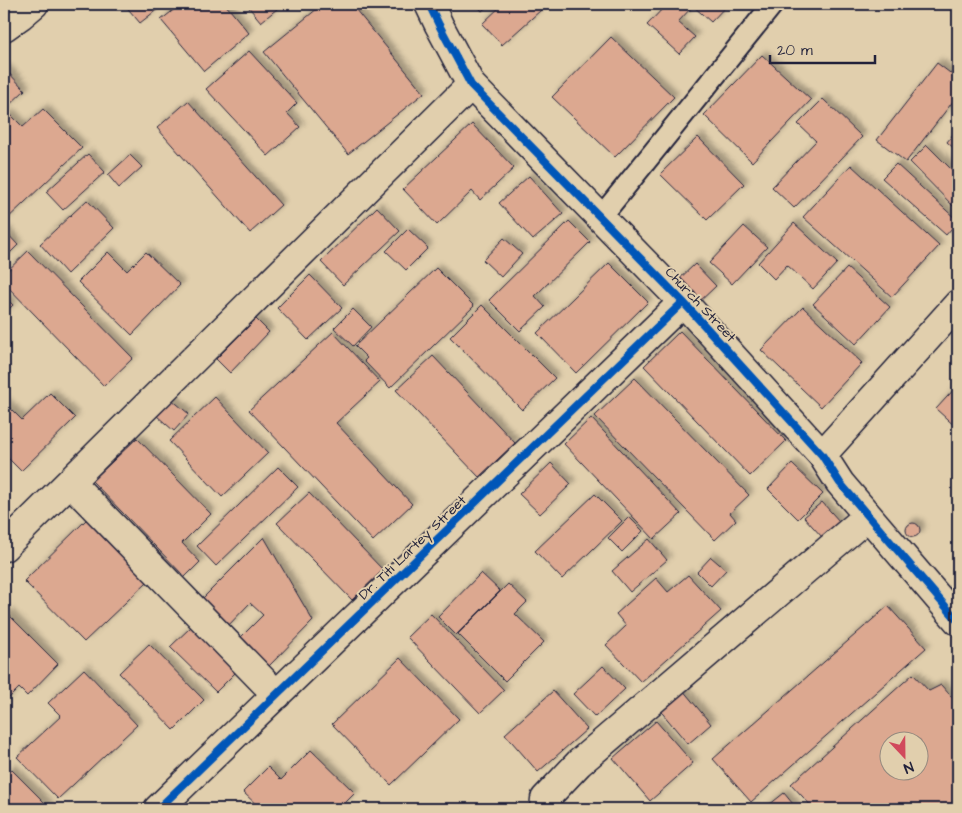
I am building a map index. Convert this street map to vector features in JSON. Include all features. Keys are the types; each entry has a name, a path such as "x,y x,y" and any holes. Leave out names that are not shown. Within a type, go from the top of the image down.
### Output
{"street":[{"path":"4,27 34,4"},
{"name":"Church Street","path":"429,4 471,85 683,302 822,455 840,483 958,622"},
{"path":"4,547 471,85"},
{"name":"Dr. Titi Lartey Street","path":"158,809 683,302"},
{"path":"822,455 958,304"},
{"path":"70,482 277,694"},
{"path":"544,809 545,799 579,763 868,516"}],"lane":[{"path":"600,218 772,4"}],"building":[{"path":"124,4 164,4 140,23"},
{"path":"181,4 225,4 249,33 204,71 161,20"},
{"path":"246,4 283,4 261,22"},
{"path":"323,4 351,4 424,93 348,154 264,52"},
{"path":"475,4 490,4 482,11"},
{"path":"503,4 535,4 541,10 502,45 482,24"},
{"path":"667,4 727,5 711,22 693,6 678,22 695,37 679,54 647,25"},
{"path":"611,37 674,97 615,157 552,97"},
{"path":"249,51 297,103 287,113 300,127 268,156 206,89"},
{"path":"762,55 811,100 752,162 704,115"},
{"path":"937,63 958,79 958,95 906,162 877,140"},
{"path":"4,68 25,90 4,110"},
{"path":"823,99 862,137 794,208 772,187 816,141 798,124"},
{"path":"188,101 281,205 250,233 157,128"},
{"path":"43,109 82,148 5,221 4,119 9,113 23,127"},
{"path":"472,124 514,168 480,200 472,191 437,225 403,189"},
{"path":"958,128 958,152 947,142"},
{"path":"698,137 744,184 707,220 660,174"},
{"path":"927,145 958,176 958,211 910,162"},
{"path":"88,154 105,172 63,210 46,192"},
{"path":"130,155 142,167 119,188 108,175"},
{"path":"896,164 958,221 946,235 882,178"},
{"path":"851,165 939,246 892,297 803,217"},
{"path":"529,176 563,214 533,240 499,203"},
{"path":"87,200 114,228 67,274 40,244"},
{"path":"377,207 400,231 343,285 321,262"},
{"path":"569,221 590,242 535,296 545,307 520,331 489,300"},
{"path":"794,223 837,263 813,289 787,265 774,279 758,263"},
{"path":"744,226 767,247 732,284 709,263"},
{"path":"408,229 428,248 406,270 386,251"},
{"path":"4,230 18,245 4,259"},
{"path":"504,238 522,254 501,277 483,260"},
{"path":"28,251 133,358 104,386 4,283 4,274"},
{"path":"108,252 127,271 146,252 180,285 132,335 78,282"},
{"path":"609,263 648,302 576,373 537,333"},
{"path":"695,264 716,286 697,304 676,282"},
{"path":"436,268 474,306 390,388 364,361 367,358 355,346"},
{"path":"847,268 890,307 856,344 813,304"},
{"path":"310,275 342,308 308,340 277,308"},
{"path":"4,296 13,305 4,314"},
{"path":"482,305 555,378 522,410 450,337"},
{"path":"803,307 862,363 821,407 761,350"},
{"path":"353,309 371,327 353,346 334,328"},
{"path":"256,319 269,332 230,373 216,359"},
{"path":"680,331 786,441 750,476 644,366"},
{"path":"333,332 380,382 336,423 412,504 373,541 249,410"},
{"path":"433,356 515,443 479,477 396,390"},
{"path":"635,378 749,495 730,513 736,520 715,540 595,416"},
{"path":"958,385 958,429 936,409"},
{"path":"50,393 75,418 21,471 4,454 4,402 22,420"},
{"path":"215,397 268,453 222,497 169,441"},
{"path":"171,399 189,414 174,431 157,416"},
{"path":"591,418 681,514 654,539 564,444"},
{"path":"137,438 211,514 182,543 200,562 185,577 92,481"},
{"path":"551,463 571,484 540,514 519,494"},
{"path":"792,464 823,494 798,519 768,489"},
{"path":"278,467 298,487 216,566 197,546"},
{"path":"309,493 383,570 352,600 277,523"},
{"path":"595,494 622,521 562,579 535,551"},
{"path":"822,502 840,522 822,537 804,517"},
{"path":"629,517 643,531 622,552 608,538"},
{"path":"86,520 147,582 84,642 24,581"},
{"path":"910,523 916,523 920,530 916,537 910,537 906,533 906,527"},
{"path":"264,537 313,621 269,666 240,638 263,615 250,603 225,629 198,603"},
{"path":"649,539 667,560 630,592 612,571"},
{"path":"711,557 726,570 711,586 697,572"},
{"path":"481,573 500,591 456,635 438,617"},
{"path":"688,575 721,611 641,682 606,645 626,626 616,614 656,578 668,592"},
{"path":"508,584 527,602 515,614 544,642 505,681 458,634"},
{"path":"888,606 926,648 751,802 713,759"},
{"path":"7,613 58,664 27,696 19,688 4,703 4,616"},
{"path":"431,614 504,690 480,713 407,637"},
{"path":"191,627 236,672 216,692 170,647"},
{"path":"149,644 204,700 174,730 119,673"},
{"path":"400,658 459,719 391,785 332,724"},
{"path":"603,666 625,689 595,717 573,694"},
{"path":"84,669 137,725 58,799 17,757 61,716 48,703"},
{"path":"913,674 929,691 941,685 958,704 958,803 952,809 814,809 791,784"},
{"path":"682,689 711,724 688,744 658,708"},
{"path":"553,691 587,729 538,772 505,734"},
{"path":"656,721 693,763 650,801 613,758"},
{"path":"311,750 355,793 339,809 261,809 243,792 268,767 281,780"},
{"path":"11,769 51,809 4,809 4,776"},
{"path":"784,793 797,809 764,809"}],"cycle path":[{"path":"429,4 471,85 683,302 822,455 840,483 958,621"},
{"path":"158,809 683,302"}]}
